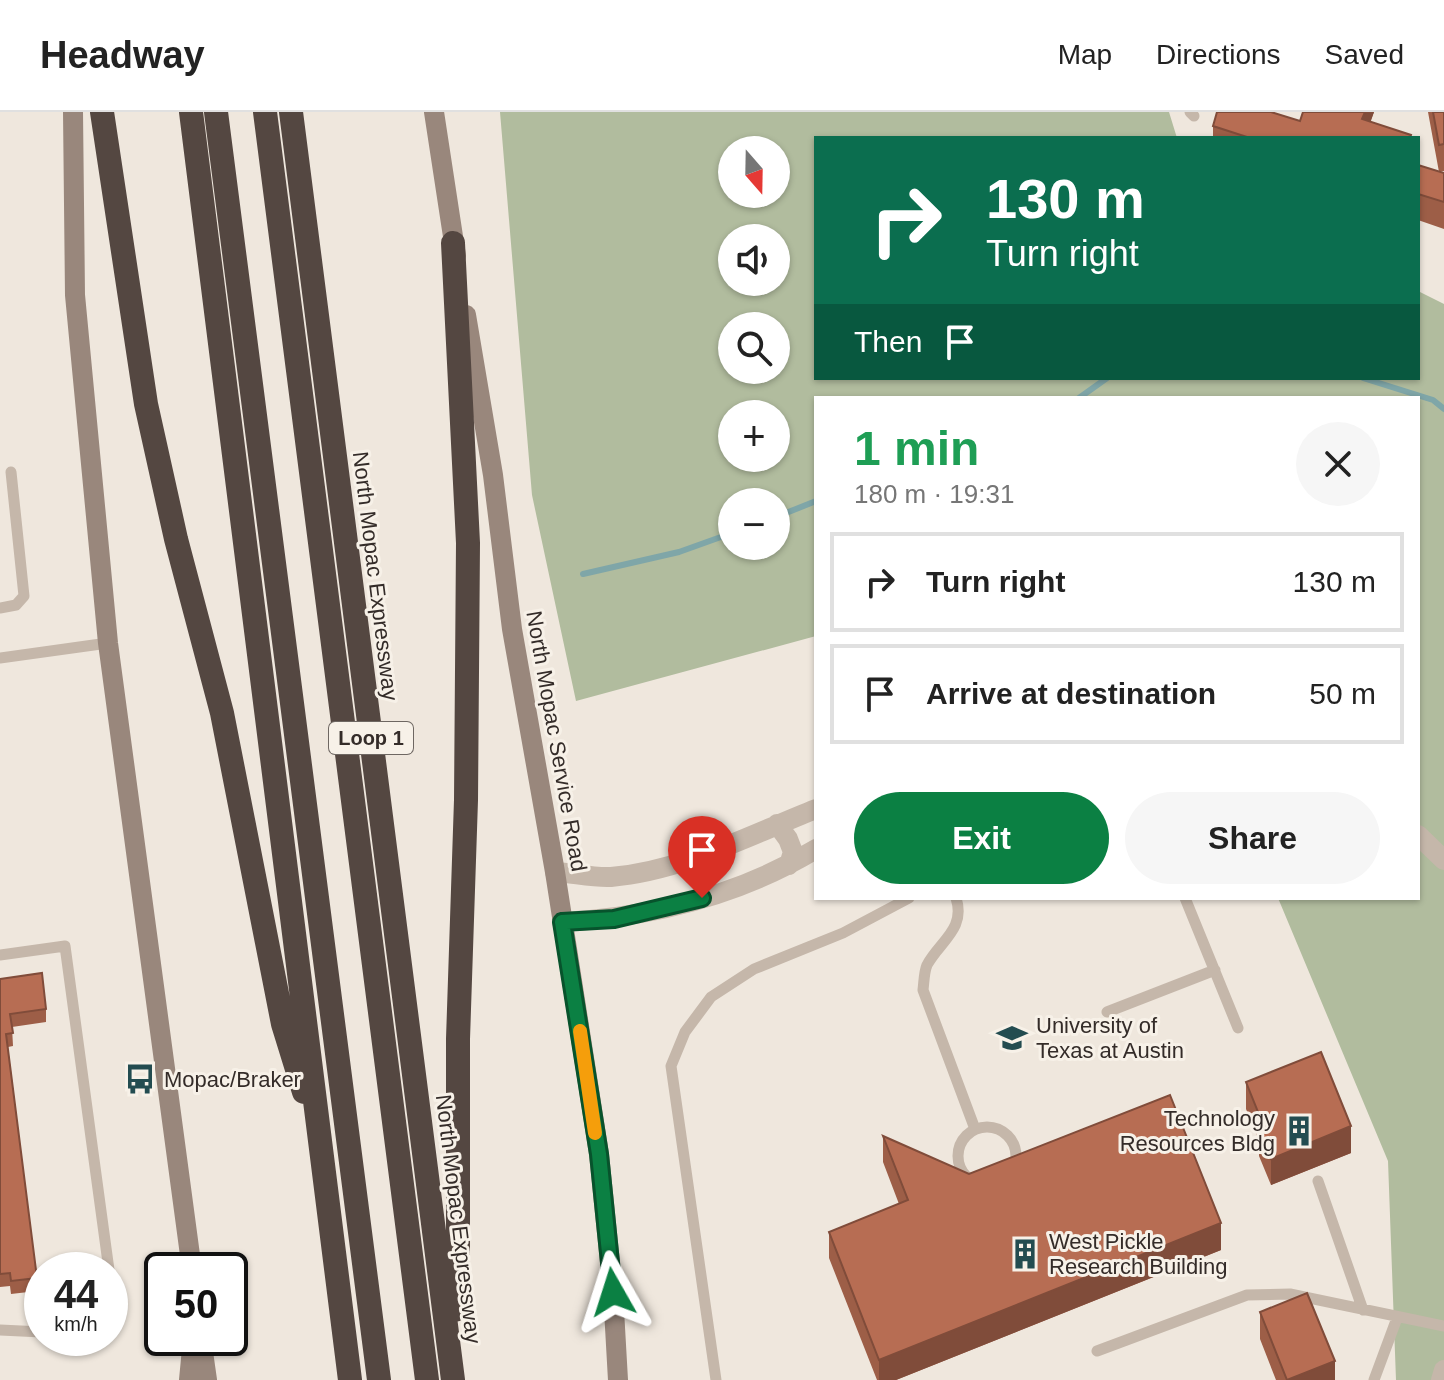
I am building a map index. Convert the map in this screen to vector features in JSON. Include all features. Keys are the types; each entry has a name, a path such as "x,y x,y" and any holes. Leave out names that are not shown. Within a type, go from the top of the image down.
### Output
{"highway":[{"path":"102,112 146,404 176,539 222,713 283,1024 323,1156"},
{"path":"191,112 350,1380"},
{"path":"216,112 379,1380"},
{"path":"265,112 427,1380"},
{"name":"North Mopac Expressway","path":"291,112 452,1372"},
{"path":"452,1372 458,1258 458,1039 466,800 468,559 453,243"}],"main road":[{"path":"73,112 75,295 108,643 190,1252"},
{"name":"North Mopac Service Road","path":"434,112 493,475 512,629 555,872 599,1154 618,1380"},
{"path":"189,1380 191,1356"},
{"path":"204,1356 207,1380"}],"street":[{"path":"555,872 608,877 686,861 814,810"},
{"path":"777,824 793,852 789,865"},
{"path":"1420,837 1444,860"},
{"path":"562,922 614,919 672,906 731,889 789,865 814,850"},
{"path":"1441,1380 1444,1370"}],"lane":[{"path":"0,608 16,605 24,596 11,472"},
{"path":"0,494 13,493"},
{"path":"0,658 108,643"},
{"path":"716,1380 671,1066 685,1032 711,997 754,969 843,933 905,900"},
{"path":"957,900 957,926 926,967 923,990 975,1129"},
{"path":"1186,900 1238,1028"},
{"path":"0,955 65,946 107,1252"},
{"path":"1107,1012 1215,970"},
{"path":"986,1126 1002,1130 1013,1140 1016,1166 1007,1179 987,1186 973,1182 962,1171 957,1156 959,1147 975,1129 986,1126"},
{"path":"1318,1181 1363,1310"},
{"path":"1097,1351 1247,1295 1290,1294 1444,1326"},
{"path":"1374,1380 1397,1318"},
{"path":"0,1330 24,1331"}],"green space":[{"path":"500,112 1169,112 1176,136 814,136 814,380 1420,380 1420,292 1444,304 1444,1380 1396,1380 1388,1161 1279,900 1420,900 1420,396 814,396 814,637 576,701 532,495"}],"building":[{"path":"1217,112 1271,112 1300,121 1303,112 1365,112 1362,119 1411,135 1244,136 1213,126"},
{"path":"1433,112 1444,112 1444,144 1439,145"},
{"path":"1420,166 1444,173 1444,202 1420,195"},
{"path":"42,973 46,1009 10,1014 13,1033 6,1034 34,1252 24,1252 24,1280 11,1281 10,1273 0,1274 0,979"},
{"name":"Technology Resources Bldg","path":"1321,1052 1351,1126 1271,1159 1259,1129 1264,1127 1246,1082"},
{"name":"West Pickle Research Building","path":"1170,1095 1221,1223 879,1360 829,1232 908,1200 883,1136 969,1174"},
{"path":"1307,1293 1335,1361 1287,1380 1260,1312"}],"waterway":[{"path":"1082,396 1104,380"},
{"path":"1369,380 1433,400 1444,409"},
{"path":"790,511 814,502"},
{"path":"583,574 679,552 718,538"}],"slow traffic":[{"path":"580,1031 595,1133"}],"place":[{"name":"University of Texas at Austin","path":"1012,1038"},
{"name":"Mopac/Braker","path":"140,1079"},
{"name":"Technology Resources Bldg","path":"1299,1131"},
{"name":"West Pickle Research Building","path":"1025,1254"}],"route":[{"path":"613,1292 599,1154 562,922 614,919 702,898"}]}
